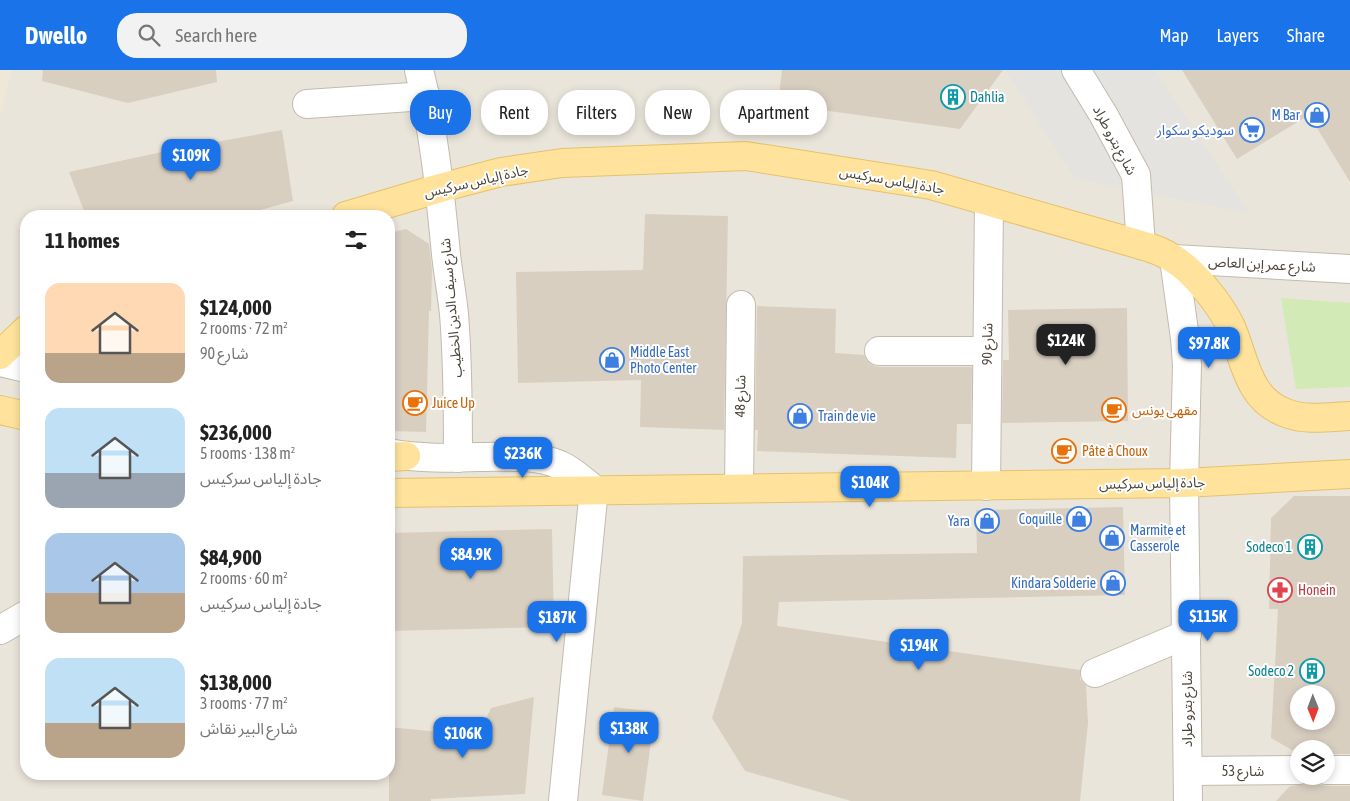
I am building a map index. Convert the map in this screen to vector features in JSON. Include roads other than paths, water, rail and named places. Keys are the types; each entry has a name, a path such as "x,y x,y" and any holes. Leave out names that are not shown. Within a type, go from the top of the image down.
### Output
{"main road":[{"name":"جادة إلياس سركيس","path":"366,210 501,172 562,162 746,156 931,185 1141,245 1174,258 1221,307 1231,328 1246,373 1252,386 1261,398 1272,407 1286,414 1300,417 1350,416"},
{"path":"0,355 20,336"},
{"path":"0,410 20,415"},
{"name":"جادة إلياس سركيس","path":"395,493 1184,484 1350,474"}],"street":[{"name":"شارع سيف الدين الخطيب","path":"419,70 424,90"},
{"name":"شارع بترو طراد","path":"1076,70 1103,114 1136,176 1141,245"},
{"path":"307,104 410,97"},
{"name":"شارع سيف الدين الخطيب","path":"432,135 454,311 457,359 458,458"},
{"name":"شارع 90","path":"986,486 989,202"},
{"name":"شارع بترو طراد","path":"1174,258 1187,365 1184,484 1188,801"},
{"name":"شارع عمر إبن العاص","path":"1174,258 1350,269"},
{"name":"شارع 48","path":"739,488 741,304"},
{"path":"879,350 986,350"},
{"path":"0,362 20,367"},
{"path":"395,455 458,458 517,457 544,460 560,465 594,490 563,801"},
{"path":"0,630 20,618"},
{"path":"1094,673 1187,634"},
{"name":"شارع 53","path":"1188,771 1290,770"},
{"path":"1335,770 1350,770"}],"place":[{"name":"Dahlia","path":"953,97"},
{"name":"M Bar","path":"1317,115"},
{"name":"سوديكو سكوار","path":"1252,130"},
{"name":"Middle East Photo Center","path":"612,360"},
{"name":"Juice Up","path":"415,403"},
{"name":"مقهى يونس","path":"1114,410"},
{"name":"Train de vie","path":"800,416"},
{"name":"Pâte à Choux","path":"1064,451"},
{"name":"Coquille","path":"1079,519"},
{"name":"Yara","path":"987,521"},
{"name":"Marmite et Casserole","path":"1112,538"},
{"name":"Sodeco 1","path":"1310,547"},
{"name":"Kindara Solderie","path":"1113,583"},
{"name":"Honein","path":"1280,590"},
{"name":"Sodeco 2","path":"1312,671"}]}
